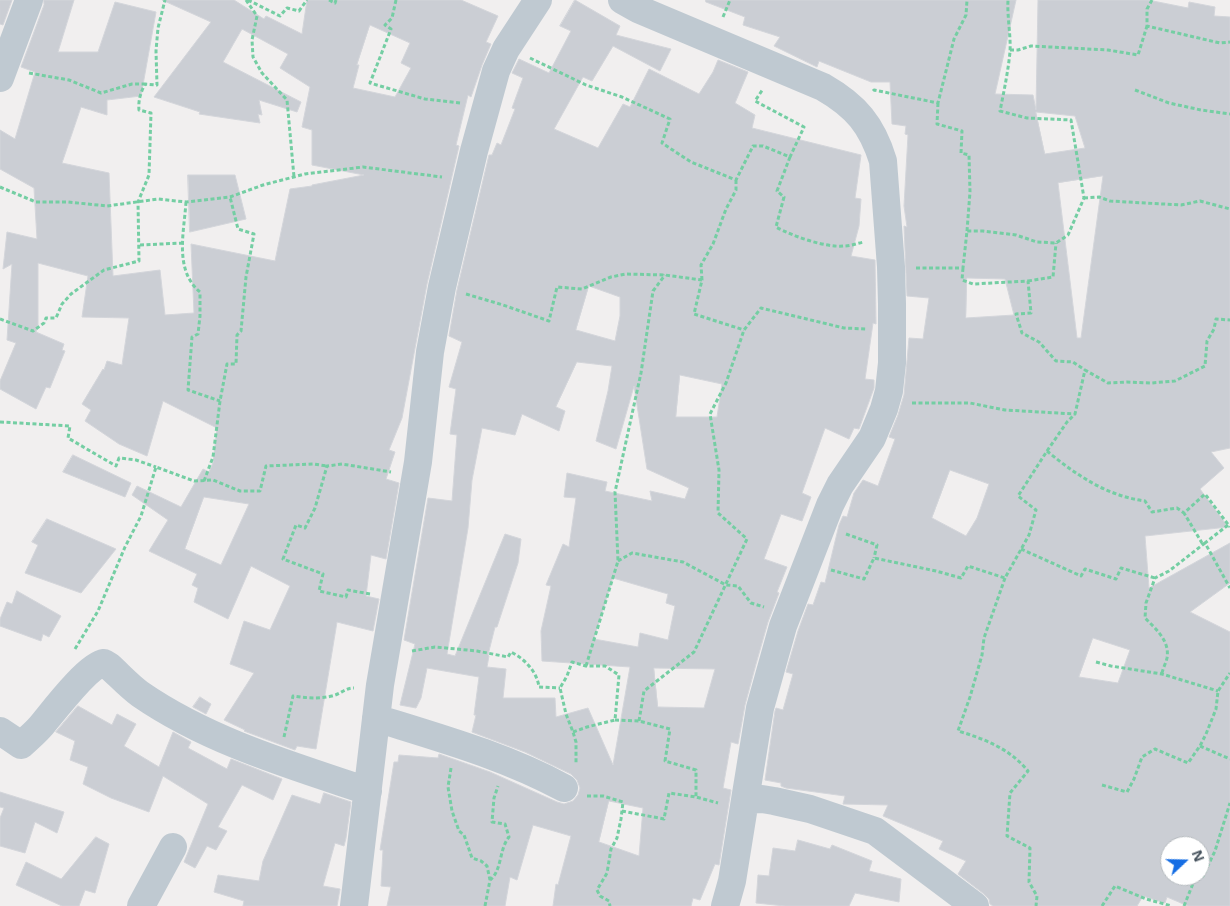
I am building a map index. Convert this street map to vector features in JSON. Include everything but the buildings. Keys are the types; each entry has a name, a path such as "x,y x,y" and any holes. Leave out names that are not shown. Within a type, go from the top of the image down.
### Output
{"street":[{"path":"2,73 30,0"},
{"path":"354,906 380,685 416,478 430,352 442,287 496,71 506,49 538,0"},
{"path":"622,0 638,9 823,87 856,110 873,132 883,161 891,267 892,331 892,370 886,400 872,438 840,485 830,505 782,626 760,708 732,880 725,906"},
{"path":"0,731 21,745 41,727 48,716 87,674 96,666 104,663 139,693 206,731 249,750 368,791"},
{"path":"376,718 506,762 544,777 569,790"},
{"path":"745,800 762,799 774,801 810,810 875,831 975,906"},
{"path":"141,906 173,847"}],"path":[{"path":"2,73 69,80 101,93 132,84 157,84 156,51 158,28 165,0"},
{"path":"247,0 280,16 287,8 300,11 307,0"},
{"path":"247,0 257,16 252,40 254,57 262,73 287,100 294,177"},
{"path":"329,0 335,3 336,0"},
{"path":"396,0 392,18 385,25 391,29 370,83 425,99 487,104"},
{"path":"967,0 966,15 954,39 938,103 937,124 962,131 962,153 969,155 970,192 962,280 973,284 1028,281 1053,277 1056,243"},
{"path":"967,231 1016,235 1037,242 1056,243 1068,236 1084,198 1071,120 1027,118 1000,111 1010,50 1008,0"},
{"path":"1010,50 1031,46 1108,50 1138,55 1147,26 1147,9 1152,0"},
{"path":"1147,26 1220,43 1230,42"},
{"path":"506,49 542,62 586,85 622,96 670,119 662,143 691,162 736,180"},
{"path":"778,68 755,101 804,127 777,191 784,197 776,227 790,235 843,247 867,241 887,225"},
{"path":"0,319 33,330 44,323 46,318 56,318 62,304 71,294 104,270 139,261 138,202 149,175 151,113 139,110 138,105 140,94 145,84"},
{"path":"856,110 874,90 938,103"},
{"path":"1135,90 1169,103 1230,114"},
{"path":"744,330 694,314 702,280 701,265 713,244 726,209 736,190 736,180 752,146 763,146 790,157"},
{"path":"0,187 36,202 68,202 107,206 158,199 186,202 230,197 263,185 294,177 335,169 363,167 467,181"},
{"path":"204,481 213,457 227,364 236,364 237,335 241,331 246,277 254,234 238,229 230,197"},
{"path":"1084,198 1099,197 1110,201 1181,205 1200,201 1230,209"},
{"path":"186,202 183,268 192,285 200,292 198,334 192,337 188,390 220,401"},
{"path":"140,245 183,243"},
{"path":"891,267 962,268"},
{"path":"442,287 549,321 557,288 582,289 611,277 626,274 666,275 702,280"},
{"path":"586,666 618,561 615,492 641,373 653,291 666,275"},
{"path":"1028,281 1031,313 1016,314 1022,333 1038,342 1056,361 1073,362 1108,383 1175,381 1205,366 1207,341 1214,329 1216,319 1230,320"},
{"path":"639,722 644,691 694,652 747,539 718,513 719,470 710,414 726,383 744,330 761,308 844,328 892,331"},
{"path":"1036,906 1037,896 1029,882 1030,848 1007,836 1010,793 1028,771 1019,760 983,738 958,731 982,655 984,638 1005,578 1029,535 1036,510 1018,496 1067,422 1075,414 1085,370"},
{"path":"886,400 910,403 970,403 1005,410 1075,414"},
{"path":"0,422 70,426 68,438 116,466 120,458 136,460 194,481 212,480 240,492 260,491 266,466 314,464 327,466 342,464 381,469 416,478"},
{"path":"1047,451 1079,476 1098,486 1126,498 1145,501 1152,512 1177,508 1184,513 1202,543 1205,543 1230,588"},
{"path":"327,466 315,508 304,528 296,525 283,559 323,574 319,591 346,597 348,590 395,599"},
{"path":"73,653 98,611 125,547 141,516 156,467"},
{"path":"1021,549 1081,576 1085,569 1116,579 1121,568 1155,578 1169,571 1229,526 1205,494 1184,513"},
{"path":"807,562 864,579 874,558 877,544 822,526"},
{"path":"618,561 632,553 683,562 726,585 738,586 751,603 779,612 782,626"},
{"path":"874,558 961,578 968,566 1005,578"},
{"path":"1155,578 1146,603 1145,618 1161,635 1167,647 1162,673"},
{"path":"386,647 411,651 435,647 476,651 508,657 511,652 519,656 531,669 538,679 540,687 560,688"},
{"path":"610,906 609,901 600,896 597,890 607,873 611,849 617,838 622,802 603,796 587,796 569,790 576,742 566,714 560,688 572,662 586,666 605,666 619,675 615,720"},
{"path":"1096,662 1162,674 1218,690"},
{"path":"1102,786 1127,792 1142,757 1155,749 1188,763 1200,746 1216,709 1218,690 1230,673"},
{"path":"274,759 282,743 293,696 312,699 334,696 348,688 380,685"},
{"path":"574,732 615,720 639,722 670,729 665,762 696,770 696,797"},
{"path":"460,745 454,757 448,787 452,811 459,831 464,835 472,858 481,861 487,866 490,880 485,906"},
{"path":"1200,746 1230,759"},
{"path":"490,880 495,876 504,843 509,837 505,824 492,822 494,798 506,762"},
{"path":"622,811 664,819 669,793 733,806 734,798 745,800"},
{"path":"1210,863 1216,851 1230,803"},
{"path":"1102,906 1115,886 1146,899 1172,906"},
{"path":"1184,906 1192,886"}]}
